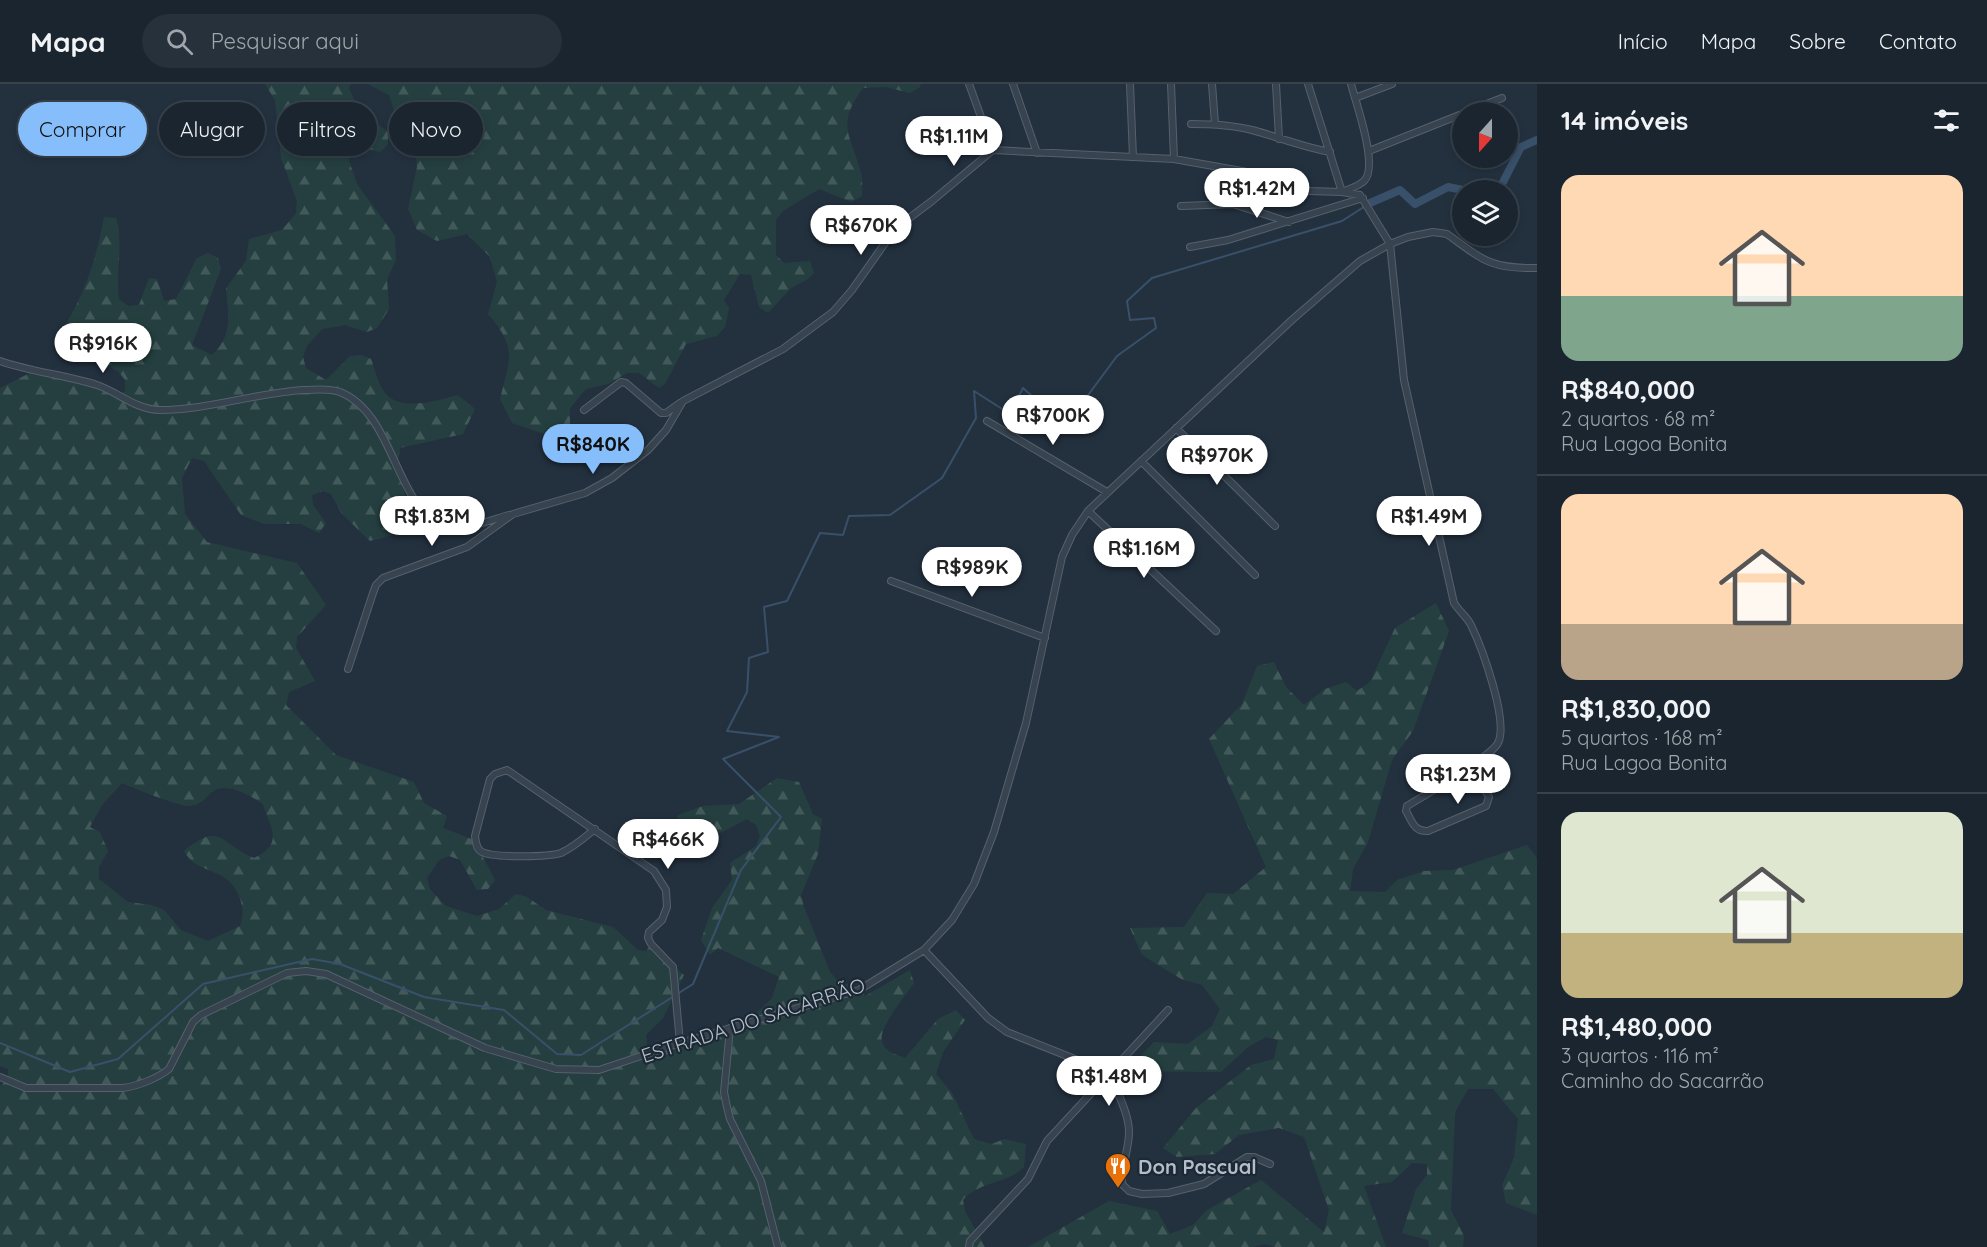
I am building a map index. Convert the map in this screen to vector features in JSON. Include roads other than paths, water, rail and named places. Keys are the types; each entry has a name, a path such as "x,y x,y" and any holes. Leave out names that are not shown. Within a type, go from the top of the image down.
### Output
{"street":[{"path":"969,84 993,150"},
{"path":"1013,84 1036,153"},
{"path":"1130,84 1133,157"},
{"path":"1171,84 1174,159"},
{"path":"1212,84 1215,124"},
{"path":"1276,84 1279,139"},
{"path":"1308,84 1342,192"},
{"path":"1342,192 1365,181 1369,173 1369,151 1351,84"},
{"path":"1355,98 1392,84"},
{"path":"1492,102 1502,98"},
{"path":"1369,151 1452,118"},
{"path":"1191,124 1215,124 1252,130 1303,147 1329,152"},
{"path":"584,410 621,382 626,383 661,413 666,413 683,401 783,349 833,312 900,225 993,150 1174,159 1247,172 1309,191 1356,194 1364,200 1390,244 1404,380 1454,603 1470,622 1485,662 1502,728 1498,744 1488,754 1470,765 1407,806 1406,811 1416,829 1420,832 1428,831 1486,806 1489,797 1470,765"},
{"path":"1190,247 1228,240 1364,200"},
{"path":"1181,206 1233,204 1289,222"},
{"name":"ESTRADA DO SACARRÃO","path":"0,1077 26,1088 123,1088 132,1086 170,1069 193,1022 201,1015 287,973 306,971 326,974 485,1048 556,1070 599,1070 680,1043 859,990 924,951 952,920 974,884 994,832 1026,723 1062,557 1072,535 1088,511 1293,319 1360,261 1390,244 1408,237 1440,232 1447,234 1496,266 1511,269 1537,268"},
{"path":"0,361 99,386 150,410 292,391 338,392 363,406 382,434 411,494 421,509 436,522 449,527 485,522 585,493 612,478 648,450 666,430 683,401"},
{"path":"987,421 1107,492"},
{"path":"1176,428 1275,526"},
{"path":"1140,461 1255,575"},
{"path":"1088,511 1216,631"},
{"path":"348,669 376,585 383,578 467,547 513,514"},
{"path":"891,581 1045,638"},
{"path":"595,829 575,846 558,854 534,856 506,856 482,852 476,845 475,836 490,779 495,774 507,770 595,829 654,871 666,890 667,907 662,921 649,932 648,938 674,967 680,1043"},
{"path":"924,951 988,1018 1007,1032 1110,1073 1128,1124 1129,1134 1121,1172 1122,1184 1129,1191 1142,1194 1168,1193 1204,1184 1247,1157 1254,1157 1270,1164"},
{"path":"969,1247 970,1241 1028,1179 1047,1141 1168,1010"},
{"path":"730,1028 724,1092 727,1107 730,1119 761,1181 778,1247"}],"waterway":[{"path":"1504,180 1521,147 1537,140"},
{"path":"1370,203 1400,190 1415,204 1448,187 1452,188"},
{"path":"0,1043 70,1072 118,1059 203,984 312,959 340,964 424,997 504,1010 557,1054 581,1055 693,984 741,870 781,817 723,759 779,737 727,731 747,692 749,658 768,652 764,607 787,601 820,533 843,535 849,516 890,515 942,478 976,418 974,391 1010,414 1023,388 1043,406 1083,424 1094,413 1077,410 1117,356 1156,328 1154,318 1130,320 1127,301 1152,278 1342,221 1370,203"}],"place":[{"name":"Don Pascual","path":"1118,1189"}]}
